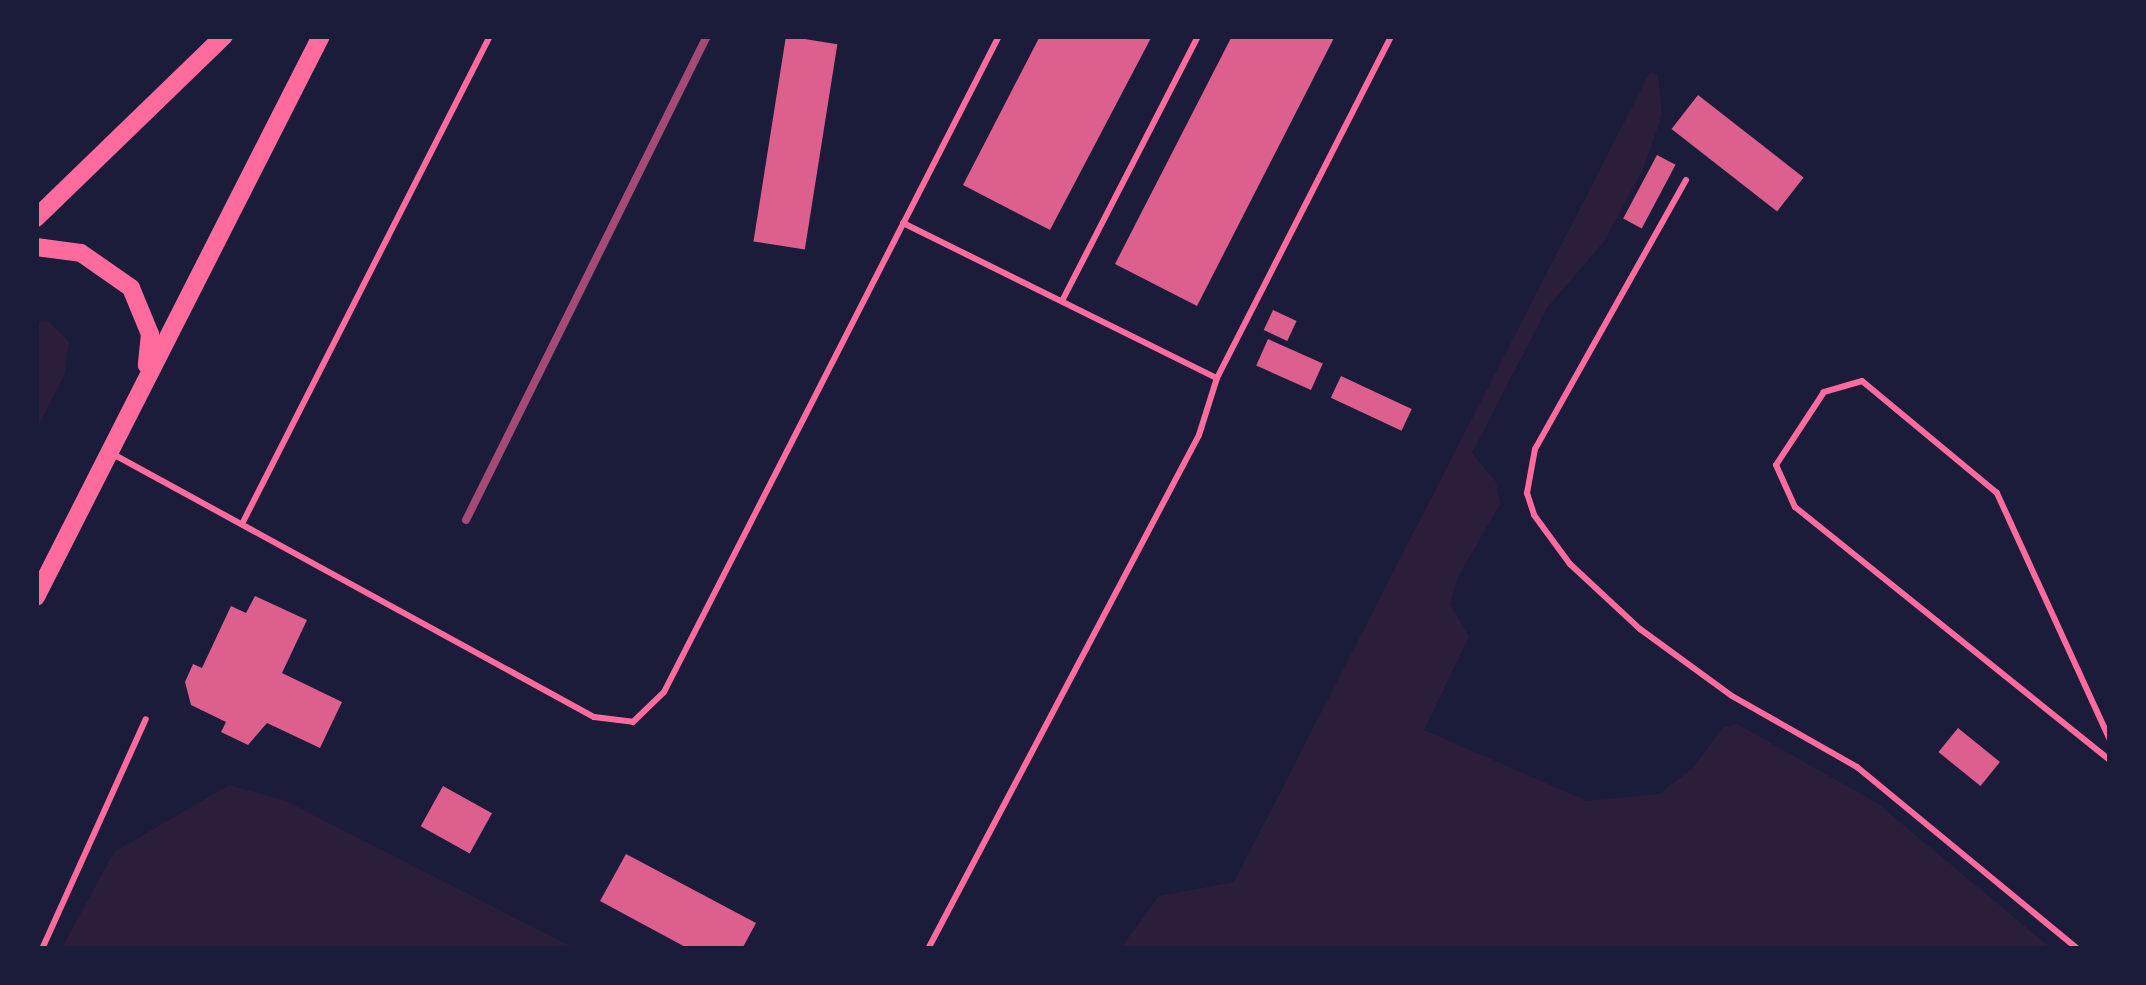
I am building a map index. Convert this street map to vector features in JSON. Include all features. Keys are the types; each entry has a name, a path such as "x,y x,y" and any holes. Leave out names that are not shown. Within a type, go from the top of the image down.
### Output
{"highway":[{"path":"36,218 224,36"},
{"path":"36,597 321,36"},
{"path":"36,248 81,253 131,288 150,334 135,404"}],"lane":[{"path":"243,522 490,36"},
{"path":"110,453 594,717 633,722 664,692 999,36"},
{"path":"1062,301 1198,36"},
{"path":"928,949 1199,435 1217,378 1391,36"},
{"path":"1686,180 1535,449 1527,493 1534,515 1570,564 1640,629 1732,697 1857,767 2078,949"},
{"path":"903,223 1217,378"},
{"path":"2110,740 1997,493 1862,381 1824,392 1776,465 1795,507 2110,760"},
{"path":"42,949 146,719"}],"shaded area":[{"path":"1650,72 1658,74 1662,115 1643,169 1605,240 1547,308 1472,453 1496,482 1500,504 1458,577 1450,604 1469,637 1424,730 1587,801 1659,794 1693,768 1722,728 1737,724 1877,803 2052,949 1120,949 1159,896 1234,882"},
{"path":"49,321 69,342 64,376 36,431 36,322"},
{"path":"229,785 286,801 570,946 61,949 114,852"}],"building":[{"path":"786,36 837,44 805,250 753,241"},
{"path":"1040,36 1152,36 1050,230 963,185"},
{"path":"1232,36 1335,36 1197,306 1115,264"},
{"path":"1698,95 1804,177 1777,211 1672,129"},
{"path":"1657,155 1676,165 1642,228 1623,219"},
{"path":"1273,310 1297,321 1287,341 1264,330"},
{"path":"1268,339 1323,363 1311,390 1256,365"},
{"path":"1341,376 1412,409 1402,431 1331,398"},
{"path":"255,596 307,620 282,673 342,702 320,748 267,723 248,745 221,732 226,722 191,705 185,682 193,664 202,668 231,606 246,613"},
{"path":"1958,728 2000,762 1980,786 1938,752"},
{"path":"443,786 492,813 470,853 421,826"},
{"path":"626,854 756,923 742,949 689,949 600,901"}],"railway":[{"path":"466,520 707,36"}]}
